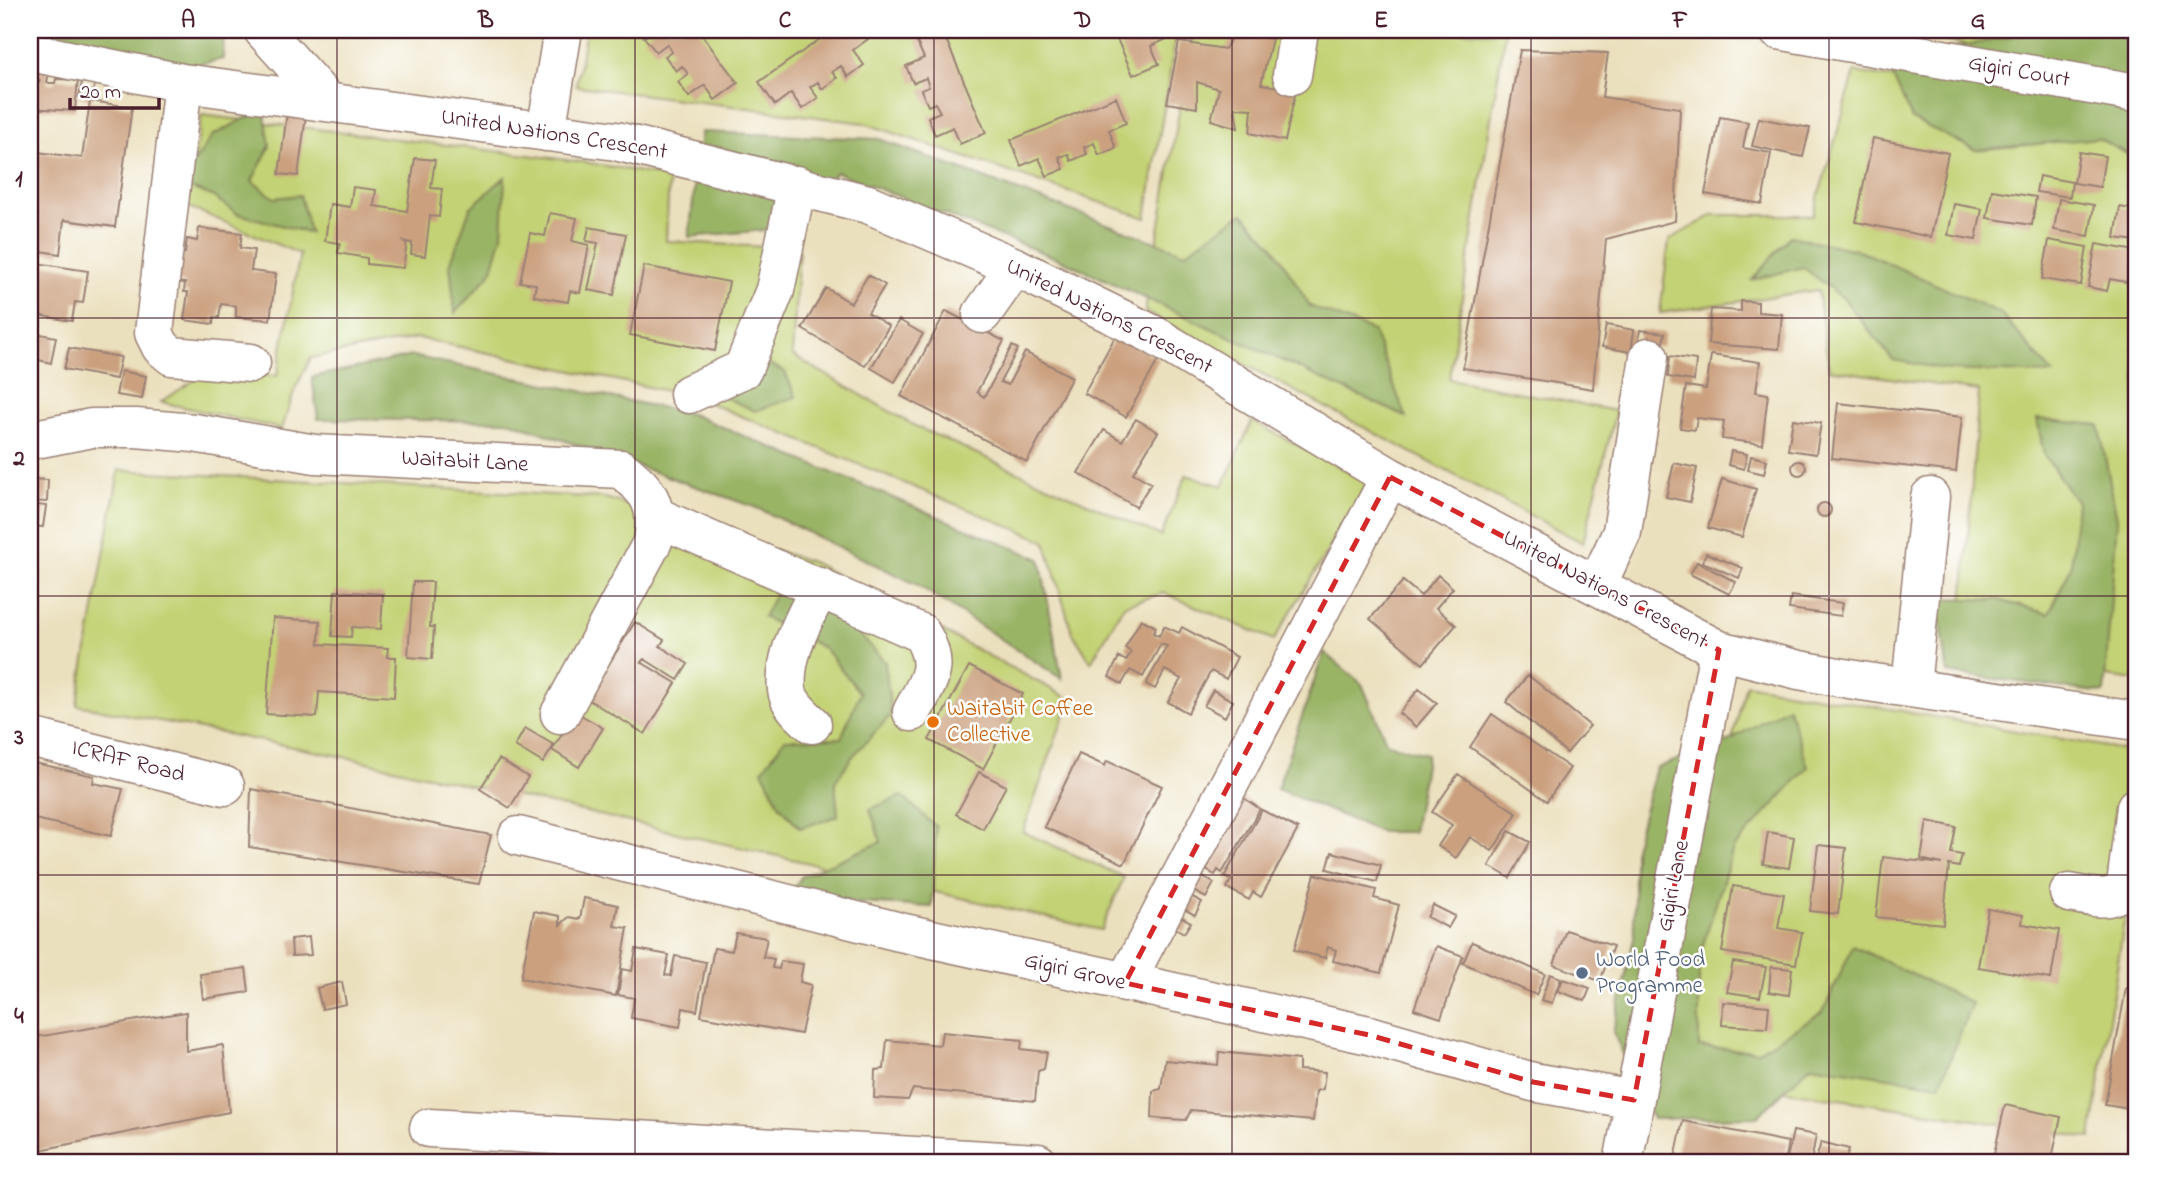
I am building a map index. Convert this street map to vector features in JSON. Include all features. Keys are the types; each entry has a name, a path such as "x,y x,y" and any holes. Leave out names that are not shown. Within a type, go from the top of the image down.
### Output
{"street":[{"path":"263,30 326,100"},
{"path":"546,132 563,30"},
{"path":"1292,75 1299,30"},
{"name":"Gigiri Court","path":"1777,30 2136,93"},
{"name":"United Nations Crescent","path":"30,52 183,83 326,100 616,141 869,204 1015,267 1152,334 1390,477 1719,650 1799,670 2039,709 2136,721"},
{"path":"183,83 154,333 161,347 173,356 251,363"},
{"path":"689,394 743,369 775,290 797,185"},
{"path":"982,314 1015,267"},
{"path":"1597,585 1622,532 1648,357"},
{"name":"Waitabit Lane","path":"30,440 92,428 136,428 194,433 314,454 621,469 645,487 657,517"},
{"path":"1125,983 1390,477"},
{"path":"1911,687 1930,497"},
{"path":"560,714 653,541 657,517 922,633 932,651 933,672 912,712"},
{"path":"812,724 795,708 787,690 793,643 820,587"},
{"name":"Gigiri Lane","path":"1623,1163 1719,650"},
{"name":"ICRAF Road","path":"30,737 225,786"},
{"path":"2069,893 2106,898 2122,892 2126,885 2136,807"},
{"name":"Gigiri Grove","path":"518,836 900,932 1369,1035 1533,1082 1634,1100"},
{"path":"429,1128 1038,1163"}],"highlighted area":[{"path":"1390,477 1719,650 1634,1100 1533,1082 1369,1035 1125,983"}],"green space":[{"path":"49,30 224,30 223,59 174,70 51,35"},
{"path":"586,30 1177,30 1146,218 864,123 576,86"},
{"path":"1193,30 1505,32 1449,379 1616,411 1583,543 1145,312"},
{"path":"1879,30 2136,30 2136,52 2130,72"},
{"path":"2045,30 2117,30 2136,52 2136,159 2098,138 1975,150 1912,119 1886,61"},
{"path":"1855,72 2136,118 2136,680 1959,657 1979,391 1829,369 1818,290 1660,313 1669,240 1713,215 1813,215"},
{"path":"264,108 270,146 252,181 274,198 300,195 310,233 238,214 212,196 180,184 212,136"},
{"path":"202,115 584,162 669,177 666,241 799,249 792,355 917,427 1161,536 1186,475 1223,486 1252,421 1369,482 1274,640 1164,593 1124,605 1091,662 1072,632 1045,541 695,397 418,338 311,358 295,389 282,429 161,402 208,371 277,376 300,254 186,206"},
{"path":"701,132 879,139 1185,253 1243,213 1274,247 1310,306 1373,331 1406,417 1064,261 836,172 788,228 689,237"},
{"path":"505,177 502,235 491,273 455,313 450,265 470,208"},
{"path":"1790,236 1861,251 2000,313 2053,374 1949,370 1893,360 1844,299 1803,267 1752,280"},
{"path":"752,355 785,372 796,397 755,411 717,394"},
{"path":"412,356 691,414 1040,559 1062,679 918,585 757,508 509,421 318,419 312,377"},
{"path":"2037,419 2099,425 2117,519 2104,693 1948,673 1937,598 1999,600 2049,614 2071,567 2077,502 2044,455"},
{"path":"119,470 605,498 812,562 1070,699 1023,832 1124,877 1101,930 350,758 77,705"},
{"path":"777,590 847,621 885,662 891,715 852,757 835,782 838,816 800,828 780,806 762,770 785,739 841,738 860,693 824,648 763,617"},
{"path":"1324,652 1362,684 1387,744 1427,754 1413,832 1381,832 1277,789"},
{"path":"1746,684 2136,752 2136,844 2091,1138 1651,1070"},
{"path":"1788,707 1808,767 1733,849 1699,958 1699,1047 1758,1051 1823,1012 1853,946 1972,1003 1940,1085 1811,1065 1757,1117 1653,1119 1613,1032 1634,938 1634,848 1656,768 1728,741"},
{"path":"902,796 936,827 932,907 858,903 792,890 802,876 881,842 870,809"}],"building":[{"path":"654,30 698,30 738,83 715,100 705,85 689,97 678,82 688,74 682,66 676,71 665,56 672,52 667,44 656,52 644,37"},
{"path":"833,30 861,30 868,39 853,50 864,65 848,77 841,66 832,72 837,78 822,89 818,82 810,87 818,98 802,109 791,93 775,105 759,82"},
{"path":"942,30 986,133 960,144 953,127 935,135 928,117 940,112 935,103 928,106 921,90 929,87 926,78 913,83 906,66 924,58 916,40"},
{"path":"1113,30 1165,30 1169,38 1151,46 1159,64 1133,75"},
{"path":"1235,31 1272,39 1261,84 1296,90 1285,141 1250,133 1252,109 1235,108 1238,128 1211,120 1219,89 1197,82 1197,108 1167,103 1179,42 1225,49"},
{"path":"1520,50 1608,53 1602,97 1680,108 1675,221 1606,239 1593,389 1463,368"},
{"path":"30,64 49,71 47,83 55,83 56,79 78,80 75,111 30,108 30,82 39,83 40,80 30,79"},
{"path":"82,82 95,84 92,100 79,97"},
{"path":"1116,97 1126,123 1109,130 1116,148 1099,155 1094,143 1084,147 1087,154 1071,161 1068,154 1059,157 1064,169 1047,176 1039,158 1021,166 1011,140"},
{"path":"90,101 132,107 115,227 64,220 60,254 33,250 38,214 30,213 30,151 82,158"},
{"path":"288,105 307,108 298,176 279,174"},
{"path":"1720,117 1748,122 1743,148 1771,153 1762,204 1705,194"},
{"path":"1759,118 1810,128 1803,157 1752,146"},
{"path":"1873,138 1948,153 1931,237 1856,222"},
{"path":"2079,152 2105,156 2100,187 2074,183"},
{"path":"415,158 435,160 431,188 442,189 439,217 430,216 425,256 411,254 412,243 402,241 407,243 403,268 367,264 367,258 338,253 340,243 325,241 330,204 350,207 353,187 376,190 374,206 407,211"},
{"path":"2039,176 2072,182 2070,197 2036,192"},
{"path":"1992,190 2036,197 2032,225 1987,218"},
{"path":"2059,199 2094,205 2089,236 2054,230"},
{"path":"1954,204 1982,209 1976,240 1948,235"},
{"path":"2120,207 2136,210 2136,241 2115,238"},
{"path":"550,213 577,218 572,241 589,245 580,293 570,291 568,302 534,296 536,284 520,282 530,233 545,236"},
{"path":"589,227 626,234 614,295 588,290 598,243 586,241"},
{"path":"199,228 242,233 240,248 254,250 251,271 276,274 270,320 236,317 236,306 221,304 219,318 214,317 213,324 184,320 188,292 184,292 185,283 171,282 175,251 185,253 187,239 197,241"},
{"path":"2049,240 2087,247 2081,285 2042,279"},
{"path":"2096,244 2136,251 2136,284 2110,279 2107,291 2088,287"},
{"path":"30,262 88,271 83,303 75,302 72,321 30,314"},
{"path":"644,266 729,282 715,351 630,335"},
{"path":"868,275 885,285 868,313 889,326 865,366 802,329 826,288 851,303"},
{"path":"1741,301 1758,302 1758,312 1782,314 1779,349 1708,344 1711,309 1741,311"},
{"path":"946,311 1004,341 977,392 984,397 1012,346 1018,349 1000,382 1008,385 1025,352 1072,377 1027,462 901,396"},
{"path":"899,320 923,334 895,382 871,368"},
{"path":"1606,325 1634,330 1631,352 1602,347"},
{"path":"1640,330 1665,333 1662,347 1638,344"},
{"path":"30,332 56,337 51,363 30,358"},
{"path":"1116,335 1159,359 1126,417 1084,393"},
{"path":"69,348 121,357 116,379 64,369"},
{"path":"1711,355 1760,362 1756,392 1768,394 1762,444 1722,439 1724,421 1697,418 1695,430 1680,428 1686,386 1706,389"},
{"path":"1670,356 1696,360 1694,381 1668,377"},
{"path":"121,371 146,376 142,399 116,395"},
{"path":"1838,403 1962,417 1956,472 1832,458"},
{"path":"1136,419 1158,432 1133,473 1151,483 1136,507 1078,473 1104,430 1122,441"},
{"path":"1793,419 1821,423 1816,454 1788,450"},
{"path":"1731,451 1747,454 1744,469 1728,465"},
{"path":"1751,456 1767,460 1764,474 1748,470"},
{"path":"1799,461 1804,463 1804,473 1799,475 1794,473 1792,468 1794,463"},
{"path":"1674,463 1697,468 1690,502 1666,497"},
{"path":"30,479 48,480 47,502 30,501"},
{"path":"1722,479 1756,489 1742,537 1708,528"},
{"path":"1824,503 1829,505 1829,515 1824,517 1819,515 1817,510 1819,505"},
{"path":"30,504 46,506 43,527 30,526"},
{"path":"1706,553 1743,568 1739,578 1702,562"},
{"path":"1697,562 1736,582 1729,594 1690,574"},
{"path":"1438,575 1453,588 1436,608 1456,625 1423,664 1370,619 1403,581 1421,596"},
{"path":"413,582 433,582 430,627 434,627 432,659 408,657"},
{"path":"335,591 383,594 381,629 352,627 351,637 332,636"},
{"path":"1791,596 1843,603 1841,616 1789,609"},
{"path":"273,618 320,621 319,644 388,648 387,657 396,657 394,697 319,692 317,717 266,714"},
{"path":"1141,619 1156,627 1153,633 1159,636 1164,626 1179,633 1182,627 1237,657 1226,679 1211,671 1188,713 1168,702 1181,679 1165,670 1155,689 1146,684 1167,646 1161,644 1143,677 1130,670 1122,684 1109,677 1119,657 1126,661 1131,652 1125,648"},
{"path":"635,622 664,640 660,646 688,664 678,680 644,659 641,662 676,683 645,734 587,699"},
{"path":"969,666 1023,694 983,769 929,740"},
{"path":"1528,675 1590,726 1567,753 1506,702"},
{"path":"1419,689 1437,703 1416,727 1399,713"},
{"path":"1213,690 1233,701 1225,717 1204,706"},
{"path":"576,712 603,728 579,767 552,750"},
{"path":"1492,714 1570,768 1547,801 1470,747"},
{"path":"525,728 554,745 543,763 515,746"},
{"path":"1079,754 1105,766 1107,761 1162,786 1124,864 1044,827"},
{"path":"499,759 528,777 510,808 480,789"},
{"path":"30,762 94,776 93,783 123,789 111,836 30,818"},
{"path":"979,772 1006,786 983,829 956,814"},
{"path":"1458,774 1517,813 1492,851 1470,837 1456,858 1438,846 1452,825 1432,812"},
{"path":"251,789 491,835 479,884 249,847"},
{"path":"1232,790 1260,809 1222,873 1218,870 1215,875 1191,861"},
{"path":"1262,810 1298,829 1261,897 1253,892 1249,900 1227,888 1231,880 1224,877"},
{"path":"1927,821 1956,827 1951,853 1962,855 1959,867 1949,865 1943,924 1876,917 1883,857 1942,864 1921,859"},
{"path":"1509,831 1530,842 1510,878 1489,866"},
{"path":"1768,832 1794,837 1789,868 1763,864"},
{"path":"1818,845 1846,848 1838,914 1810,911"},
{"path":"1332,852 1381,865 1377,882 1327,869"},
{"path":"1194,872 1214,883 1206,898 1186,887"},
{"path":"1315,874 1376,890 1374,898 1399,905 1381,973 1333,961 1336,950 1328,947 1325,958 1294,950"},
{"path":"1733,886 1784,894 1778,928 1802,932 1796,964 1722,952"},
{"path":"1185,893 1202,902 1195,915 1178,906"},
{"path":"584,898 618,905 614,926 628,928 616,996 521,978 534,911 560,916 560,925 569,917 580,919"},
{"path":"1433,905 1455,916 1448,928 1427,917"},
{"path":"1988,909 2023,915 2022,924 2059,930 2051,979 1978,967"},
{"path":"1171,911 1191,922 1184,933 1165,922"},
{"path":"1566,930 1613,946 1600,981 1554,965"},
{"path":"736,933 767,938 763,957 774,959 772,968 779,969 781,961 803,964 800,982 811,985 801,1034 701,1016 714,948 732,951"},
{"path":"309,937 311,955 292,956 291,939"},
{"path":"1472,942 1545,974 1536,995 1463,963"},
{"path":"1436,946 1463,956 1441,1018 1414,1009"},
{"path":"636,949 669,955 665,975 671,976 675,956 706,962 697,1011 683,1008 680,1027 631,1018 634,998 618,995 622,969 632,971"},
{"path":"1733,962 1766,967 1760,997 1727,992"},
{"path":"1771,967 1792,969 1789,995 1769,992"},
{"path":"246,968 249,992 203,999 200,974"},
{"path":"1550,974 1561,978 1552,1003 1541,1000"},
{"path":"1563,979 1590,988 1585,1001 1558,991"},
{"path":"342,982 346,1004 322,1009 317,988"},
{"path":"2126,988 2136,989 2136,1110 2105,1105"},
{"path":"1723,1002 1769,1006 1767,1028 1722,1025"},
{"path":"186,1012 186,1051 223,1045 229,1112 30,1152 30,1038"},
{"path":"942,1032 1022,1040 1021,1049 1047,1052 1044,1069 1038,1071 1035,1101 913,1089 908,1100 874,1098 875,1070 884,1069 887,1040 940,1045"},
{"path":"1219,1052 1299,1060 1299,1070 1325,1072 1323,1089 1316,1091 1313,1121 1191,1110 1186,1120 1152,1118 1153,1091 1161,1089 1165,1060 1218,1065"},
{"path":"2005,1105 2061,1117 2051,1163 1992,1163"},
{"path":"1683,1121 1788,1142 1784,1163 1674,1163"},
{"path":"1793,1131 1816,1135 1811,1163 1786,1163"},
{"path":"1821,1142 1849,1149 1845,1163 1815,1163"},
{"path":"590,1145 608,1163 571,1163"},
{"path":"59,1157 80,1163 35,1163 35,1162"}],"place":[{"name":"Waitabit Coffee Collective","path":"933,722"},
{"name":"World Food Programme","path":"1582,973"}]}
